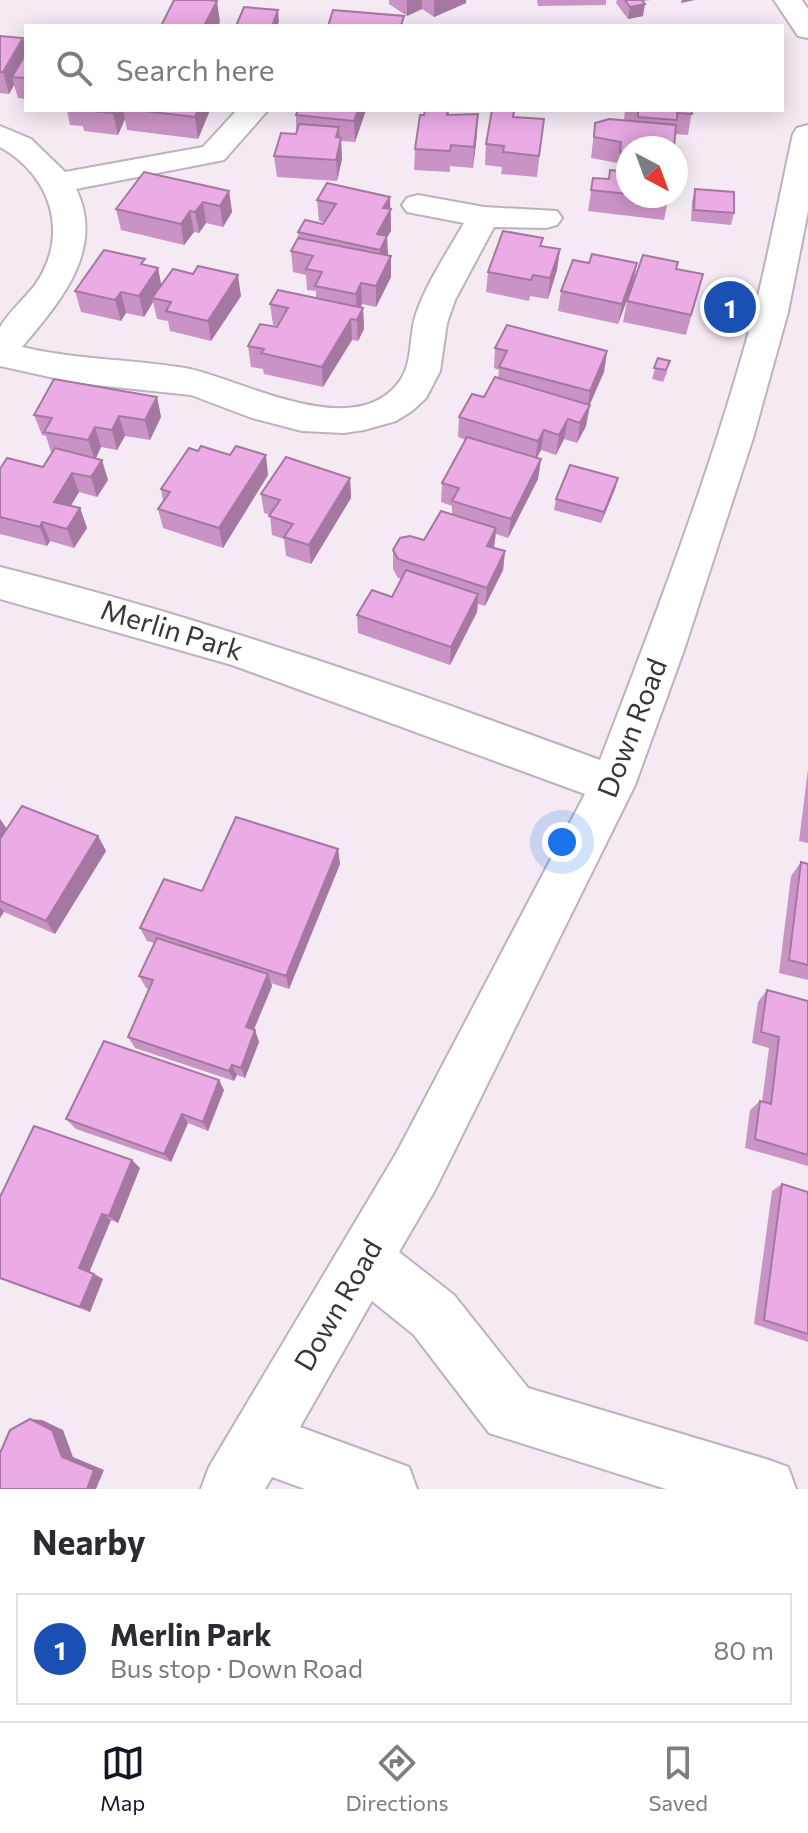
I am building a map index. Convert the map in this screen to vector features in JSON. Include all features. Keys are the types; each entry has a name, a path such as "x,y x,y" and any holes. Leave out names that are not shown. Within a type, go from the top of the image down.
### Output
{"street":[{"path":"788,0 808,30"},
{"path":"60,183 223,160 252,112"},
{"name":"Down Road","path":"245,1465 416,1171 613,785 734,438 771,312 808,134"},
{"path":"0,135 42,160 60,183 69,219 64,261 39,303 0,353 79,371 198,383 264,409 294,416 327,419 372,414 399,403 415,388 422,373 432,316 444,287 484,217"},
{"path":"418,205 484,217 546,218"},
{"name":"Merlin Park","path":"0,583 69,599 258,657 613,785"},
{"path":"364,1260 434,1315 510,1412 766,1489"},
{"path":"245,1465 387,1489"}],"building":[{"path":"174,0 217,1 205,24 162,24"},
{"path":"625,0 642,0 645,4 630,7"},
{"path":"244,7 278,10 273,24 237,24"},
{"path":"333,10 404,16 402,24 329,24"},
{"path":"0,36 23,38 3,72 0,72"},
{"path":"24,56 24,78 12,77"},
{"path":"152,112 197,112 195,117"},
{"path":"297,112 357,112 354,121 296,115"},
{"path":"425,112 478,114 474,147 451,145 450,151 415,149 420,115"},
{"path":"492,112 514,112 513,117 544,119 539,156 503,152 504,146 486,144"},
{"path":"638,112 692,112 677,113 677,120 638,117"},
{"path":"609,119 676,125 675,136 616,136 616,141 594,137 595,123"},
{"path":"299,124 339,127 336,137 341,138 336,160 274,156 281,133 296,134"},
{"path":"610,170 616,171 616,193 591,190 593,178 609,179"},
{"path":"144,172 229,191 220,206 203,202 195,212 190,211 181,224 116,209"},
{"path":"327,183 390,197 383,208 391,209 377,234 387,236 380,250 298,232 305,220 323,224 336,204 317,200"},
{"path":"695,189 734,192 734,213 694,210"},
{"path":"503,231 543,238 540,246 560,249 550,278 533,275 531,280 488,272"},
{"path":"298,238 391,256 376,286 361,283 356,294 315,286 322,272 306,269 313,256 291,251"},
{"path":"104,250 145,259 141,264 158,268 139,296 121,292 115,300 75,291"},
{"path":"592,254 637,263 622,304 561,291 573,260 589,263"},
{"path":"643,255 678,262 676,269 703,274 691,315 627,301"},
{"path":"198,266 238,275 208,321 166,311 171,302 152,298 173,269 193,274"},
{"path":"278,290 363,308 357,320 351,319 322,367 261,353 264,349 248,346 260,324 277,327 288,308 270,304"},
{"path":"507,325 607,351 590,391 499,367 507,351 495,348"},
{"path":"658,358 670,361 666,370 654,368"},
{"path":"495,377 590,405 580,423 568,419 559,435 544,430 538,441 459,417 472,394 484,397"},
{"path":"54,379 157,397 145,420 119,416 112,430 95,427 88,440 44,432 52,418 34,415"},
{"path":"467,437 541,459 511,519 452,501 459,488 442,483"},
{"path":"201,446 230,455 236,446 266,455 219,528 158,509 170,492 161,489 189,448 198,451"},
{"path":"55,448 102,460 91,477 72,473 54,502 80,508 67,529 42,522 40,527 0,517 0,469 7,458 43,467"},
{"path":"286,457 350,478 309,545 284,537 293,524 269,516 280,500 261,494"},
{"path":"570,465 618,478 604,512 556,499"},
{"path":"441,511 496,528 487,546 505,551 487,588 398,559 393,550 400,538 410,536 424,540"},
{"path":"406,570 478,594 451,647 357,615 372,590 392,597"},
{"path":"22,806 98,836 46,921 0,901 0,839"},
{"path":"236,817 338,849 286,976 140,928 164,879 202,891"},
{"path":"801,862 808,864 808,965 789,960"},
{"path":"157,938 268,974 246,1027 255,1030 241,1068 232,1065 229,1071 128,1037 153,980 139,976"},
{"path":"767,990 808,1001 808,1155 755,1139 760,1101 771,1104 779,1037 761,1032"},
{"path":"104,1041 219,1080 203,1122 182,1114 164,1154 66,1119"},
{"path":"34,1126 132,1160 109,1216 102,1214 79,1268 94,1274 80,1307 0,1278 0,1197"},
{"path":"782,1184 808,1192 808,1334 764,1320"},
{"path":"30,1419 52,1430 62,1457 94,1470 87,1489 0,1489 0,1453 10,1430"}],"place":[{"name":"Merlin Park","path":"730,307"}]}
